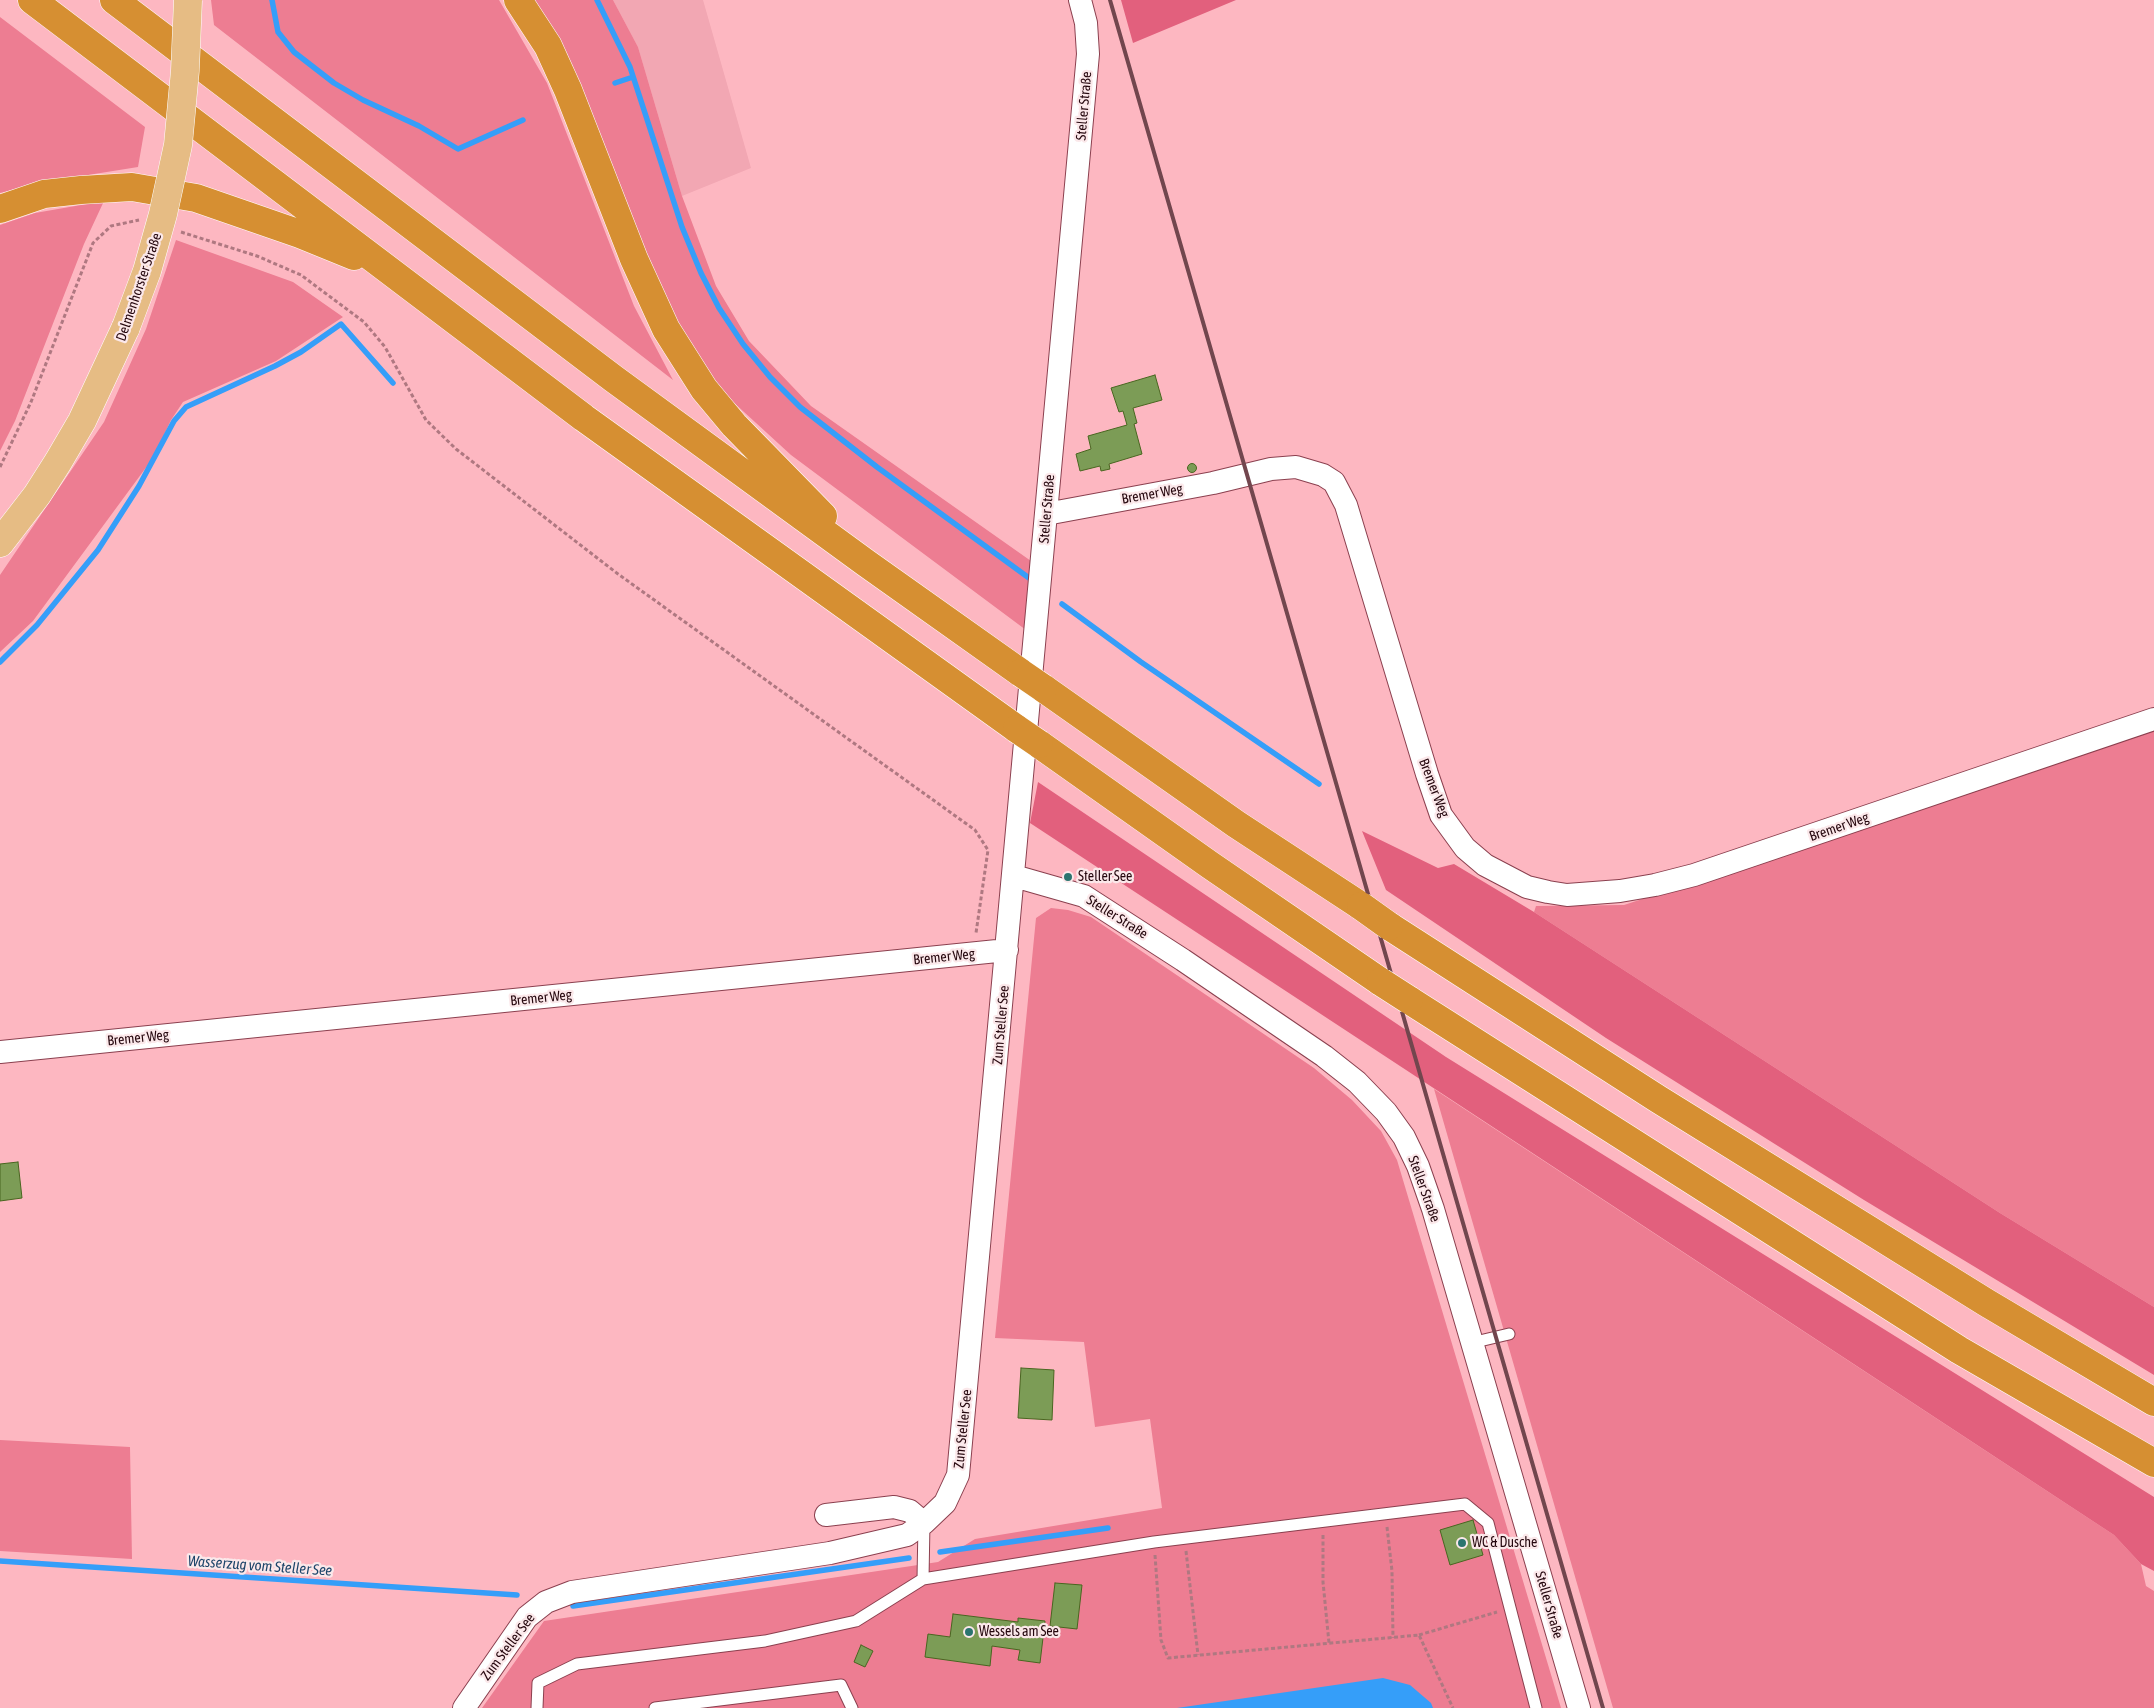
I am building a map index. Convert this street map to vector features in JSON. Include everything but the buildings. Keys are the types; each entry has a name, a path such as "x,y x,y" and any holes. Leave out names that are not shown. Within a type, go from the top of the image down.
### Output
{"highway":[{"path":"32,0 584,418 1210,865 1381,982 1959,1350 2154,1463"},
{"path":"114,0 497,291 866,563 1236,824 1389,926 1658,1099 1987,1303 2154,1402"},
{"path":"518,0 548,46 568,90 634,258 666,329 704,389 734,425 866,563"},
{"path":"0,209 44,194 132,187 196,198 300,234 390,271"}],"main road":[{"name":"Delmenhorster Straße","path":"0,543 37,495 82,422 126,327 147,271 163,214 178,145 185,71 188,0"}],"street":[{"name":"Steller Straße","path":"1080,0 1086,23 1088,54 1020,789 1014,876 1084,896 1104,907 1324,1056 1357,1082 1386,1112 1404,1137 1418,1166 1579,1708"},
{"name":"Bremer Weg","path":"1046,514 1212,484 1270,469 1296,467 1323,475 1334,482 1346,505 1441,815 1465,848 1486,865 1527,887 1567,896 1620,891 1655,885 1694,875 2154,719"},
{"path":"1007,950 1014,876"},
{"name":"Bremer Weg","path":"0,1052 973,955 1007,950"},
{"name":"Zum Steller See","path":"464,1708 527,1617 546,1602 572,1592 830,1553 907,1534 924,1523 945,1503 958,1475 961,1460 1007,950"},
{"path":"826,1515 894,1507 910,1511 924,1523"}],"lane":[{"path":"1471,1343 1510,1334"},
{"path":"537,1708 538,1683 577,1664 765,1641 856,1622 923,1579 1154,1542 1465,1504 1488,1523 1536,1708"},
{"path":"923,1579 924,1523"},
{"path":"655,1708 840,1685 852,1708"}],"path":[{"path":"0,467 31,402 93,243 111,226 136,219 145,222"},
{"path":"172,229 257,256 302,275 364,322 385,346 426,420 456,449 618,574 976,830 988,850 973,955"},
{"path":"1385,1514 1392,1571 1393,1638"},
{"path":"1322,1521 1323,1582 1329,1643"},
{"path":"1184,1538 1198,1655"},
{"path":"1154,1542 1161,1640 1168,1658 1419,1635 1510,1608"},
{"path":"1419,1635 1453,1708"}],"shaded area":[{"path":"211,0 499,0 547,83 634,306 673,380 214,25"},
{"path":"534,0 613,0 638,47 682,196 716,286 749,341 811,406 1031,561 1026,630 791,455 720,390 669,311"},
{"path":"613,0 703,0 751,168 682,196 638,47"},
{"path":"1121,0 1236,0 1133,43"},
{"path":"0,17 145,127 138,167 38,183 0,193"},
{"path":"104,201 84,244 15,421 0,451 0,225 35,213"},
{"path":"176,240 293,282 343,317 276,361 183,402 171,420 153,458 33,621 0,652 0,575 104,422 146,329"},
{"path":"2154,731 2154,1307 2000,1213 1534,912 1536,906 1624,905"},
{"path":"1038,782 1446,1057 2154,1497 2154,1571 2141,1564 2114,1535 1030,823"},
{"path":"1362,831 1438,868 1454,864 1534,912 2000,1213 2154,1307 2154,1375 1864,1200 1606,1038 1386,890"},
{"path":"1051,908 1068,910 1091,917 1314,1068 1352,1100 1381,1131 1397,1160 1561,1708 482,1708 544,1621 938,1562 975,1539 1162,1508 1150,1419 1095,1427 1084,1342 995,1338 1036,918"},
{"path":"1434,1089 2114,1535 2141,1564 2146,1586 2154,1591 2154,1708 1613,1708"},
{"path":"0,1440 130,1447 132,1559 0,1551"}],"water":[{"path":"1383,1678 1410,1685 1431,1703 1433,1708 1177,1708"}],"waterway":[{"path":"272,0 278,32 294,52 334,83 363,100 419,126 458,149 523,120"},
{"path":"597,0 630,67 682,227 701,273 719,308 743,344 770,377 800,407 877,467 1029,578"},
{"path":"615,83 633,77"},
{"path":"0,662 37,625 98,550 139,486 174,421 186,407 275,366 301,352 341,324 393,383"},
{"path":"1062,604 1141,662 1319,784"},
{"path":"940,1552 1108,1528"},
{"path":"573,1606 909,1558"},
{"name":"Wasserzug vom Steller See","path":"0,1561 517,1595"}],"railway":[{"path":"1110,0 1603,1708"}],"place":[{"name":"Steller See","path":"1068,877"},
{"name":"WC & Dusche","path":"1462,1543"},
{"name":"Wessels am See","path":"969,1632"}]}
